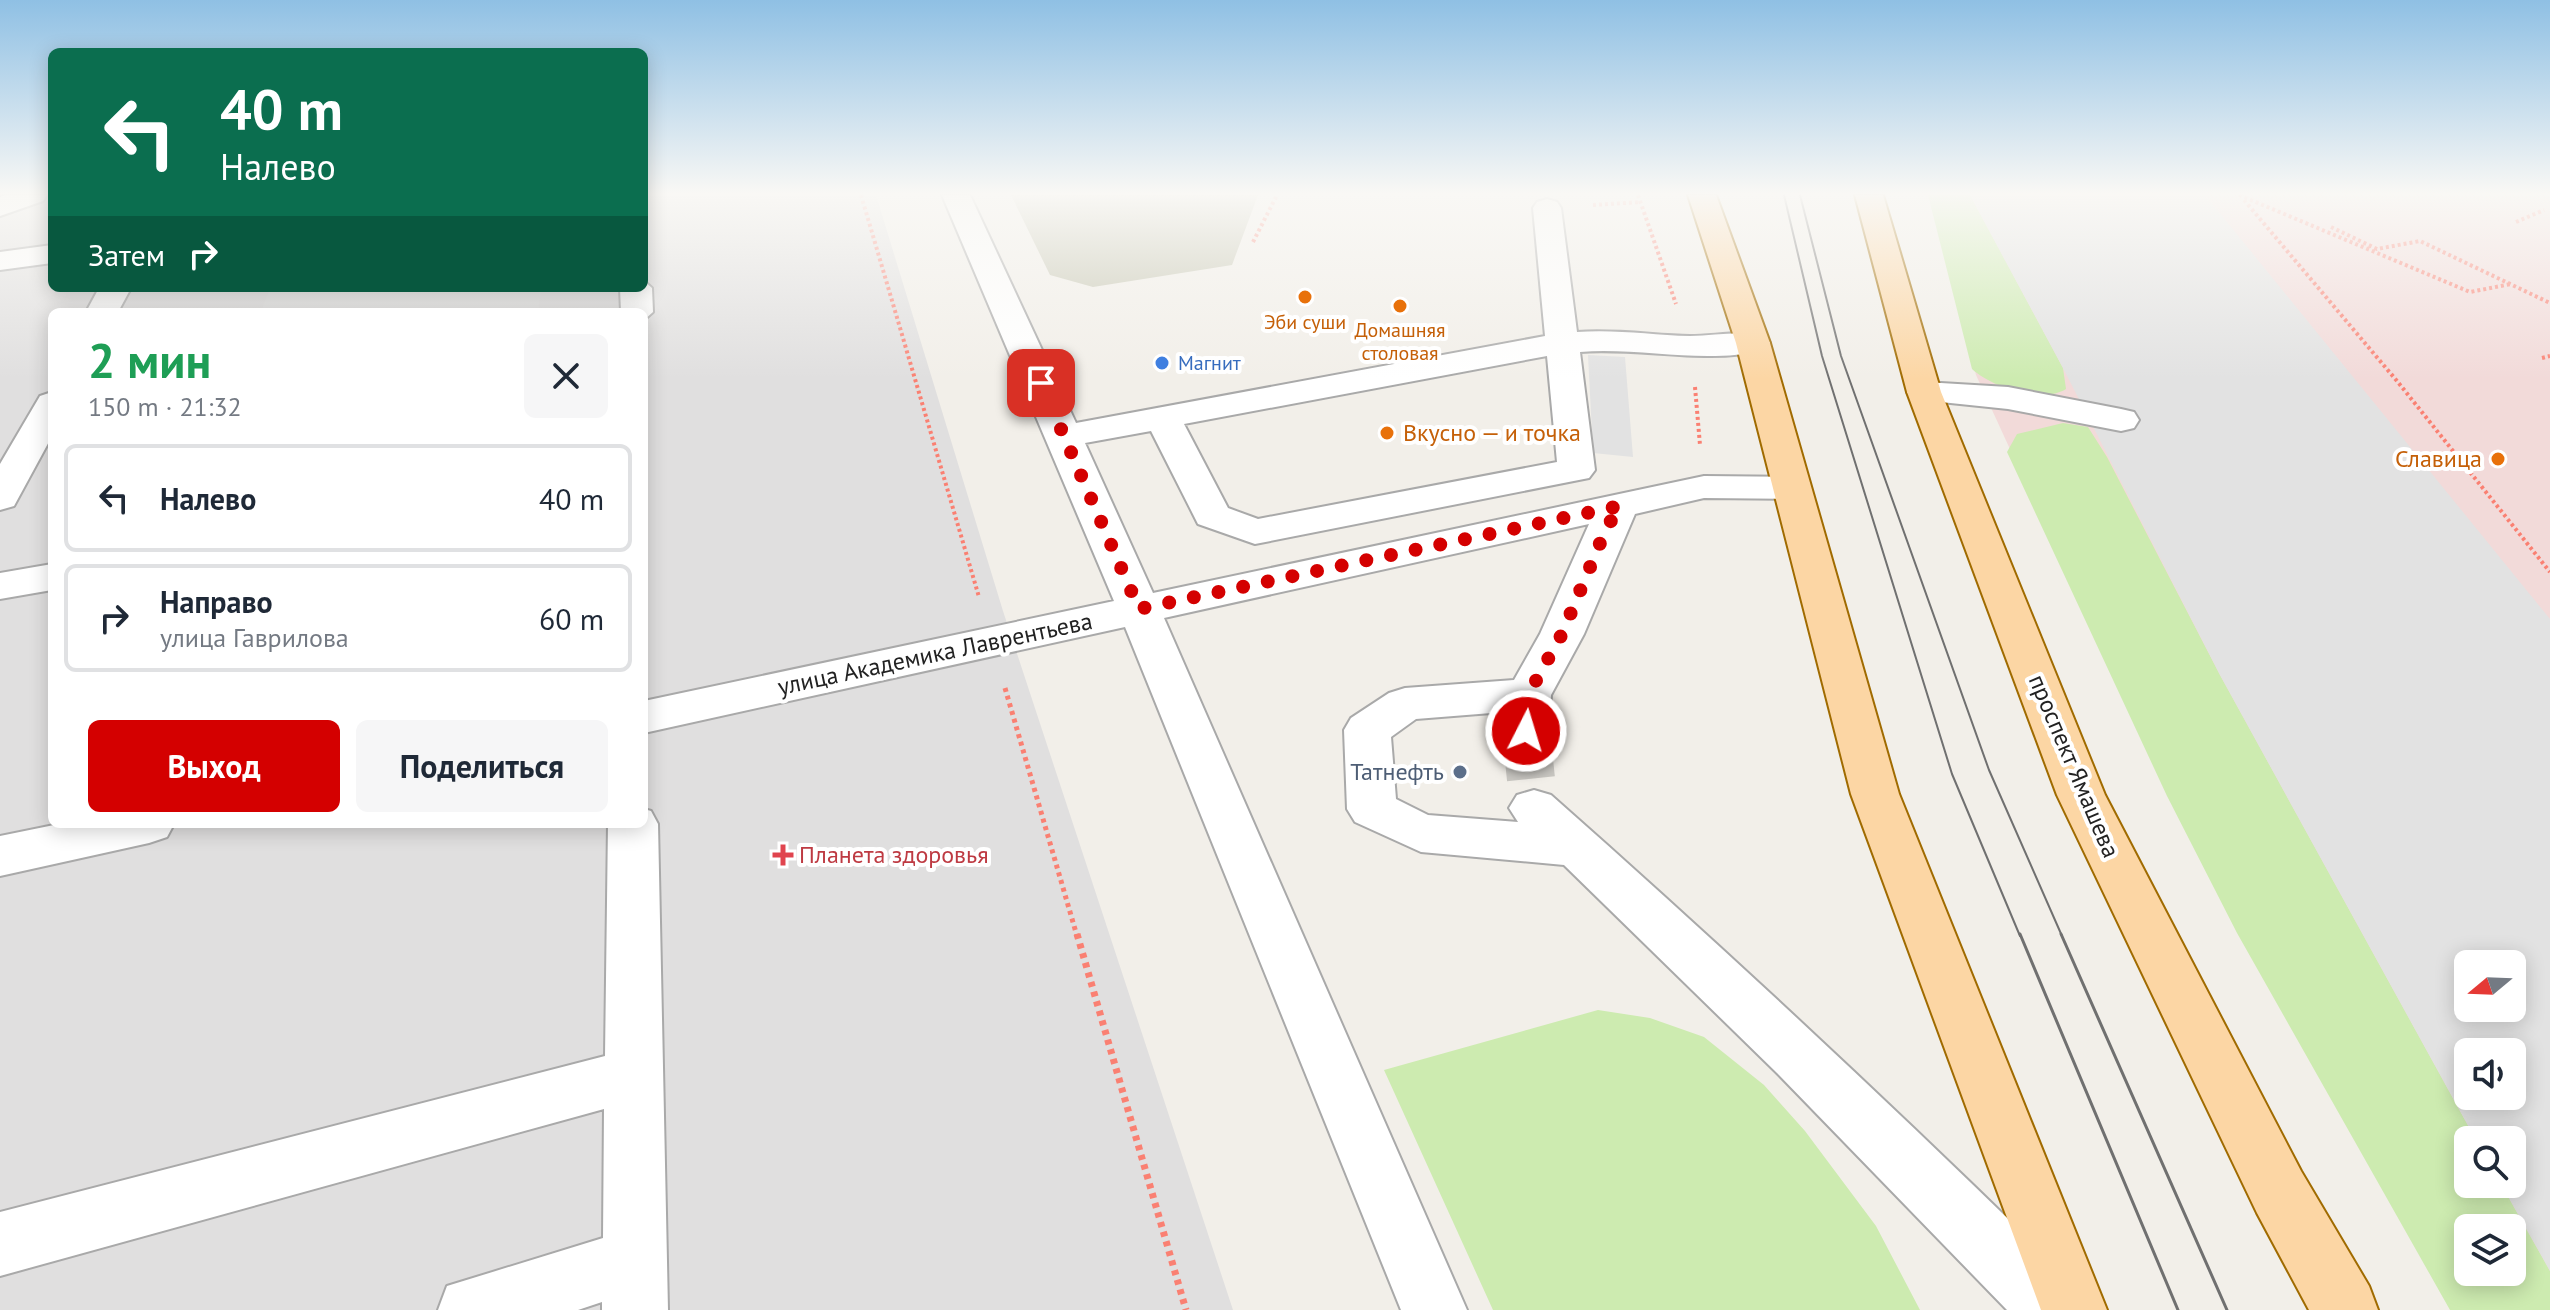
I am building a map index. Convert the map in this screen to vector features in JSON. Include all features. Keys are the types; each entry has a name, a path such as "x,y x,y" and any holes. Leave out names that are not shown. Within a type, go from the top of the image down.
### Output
{"main road":[{"path":"1723,256 1753,343 1875,794 2074,1310"},
{"name":"проспект Ямашева","path":"1886,256 1924,392 2081,795 2279,1192 2345,1310"}],"street":[{"path":"0,261 36,256"},
{"path":"984,256 1139,609 1434,1310"},
{"path":"1163,418 1212,516 1255,532 1576,470 1552,256"},
{"path":"1065,436 1562,343 1602,340 1691,346 1753,343"},
{"path":"1924,392 2008,398 2121,420"},
{"path":"1219,407 1198,435 1208,476 1244,504 1287,512 1574,450"},
{"path":"0,498 48,410"},
{"name":"улица Академика Лаврентьева","path":"648,716 1704,487 1791,488"},
{"path":"1577,847 1421,833 1372,809 1367,730 1405,704 1527,713 1606,529 1620,506"},
{"path":"0,586 48,578"},
{"path":"1534,808 1746,1005 2053,1310"},
{"path":"0,856 130,828"},
{"path":"471,1310 635,1285 633,828"},
{"path":"0,1244 633,1075"}],"path":[{"path":"879,256 1186,1310"},
{"path":"2291,256 2397,381 2550,572"},
{"path":"2382,256 2470,292 2511,284"},
{"path":"2452,256 2550,303"},
{"path":"2542,358 2550,356"}],"shaded area":[{"path":"0,256 48,256 48,292 648,292 648,256 895,256 1003,611 1233,1310 0,1310"},
{"path":"1041,256 1235,256 1232,265 1093,287 1050,275"},
{"path":"1946,256 2550,256 2550,1310 2458,1310 2169,796 1976,375"},
{"path":"2003,256 2255,256 2550,619 2550,1271 2526,1228 2526,1214 2518,1214 2509,1198 2526,1198 2526,1126 2468,1126 2459,1110 2526,1110 2526,1038 2454,1038 2454,1100 2220,675"},
{"path":"268,292 540,292 538,308 262,308"},
{"path":"1588,355 1625,357 1633,457 1593,453"}],"green space":[{"path":"1943,256 2003,256 2063,368 2066,389 2044,395 2031,394 1991,382 1972,369"},
{"path":"2063,423 2088,427 2107,457 2220,675 2454,1100 2454,1110 2459,1110 2468,1126 2454,1126 2454,1198 2509,1198 2518,1214 2454,1214 2454,1286 2526,1286 2526,1228 2550,1271 2550,1310 2450,1310 2237,933 2167,796 2007,452 2017,434"},
{"path":"1598,1010 1650,1018 1704,1037 1764,1085 1805,1131 1876,1226 1920,1310 1493,1310 1384,1070"}],"tunnel":[{"path":"1526,731 1534,808"}],"tram line":[{"path":"1798,256 1822,356 1952,774 2020,936"},
{"path":"1816,256 1841,356 1989,770 2062,936"},
{"path":"2020,934 2178,1310"},
{"path":"2061,934 2227,1310"}],"place":[{"name":"Эби суши","path":"1305,297"},
{"name":"Домашняя столовая","path":"1400,306"},
{"name":"Магнит","path":"1162,363"},
{"name":"Вкусно — и точка","path":"1387,433"},
{"name":"Славица","path":"2498,459"},
{"name":"Татнефть","path":"1460,772"},
{"name":"Планета здоровья","path":"783,855"}],"route":[{"path":"1041,383 1139,609 1620,506 1606,529 1562,634 1528,695 1526,731"}]}
